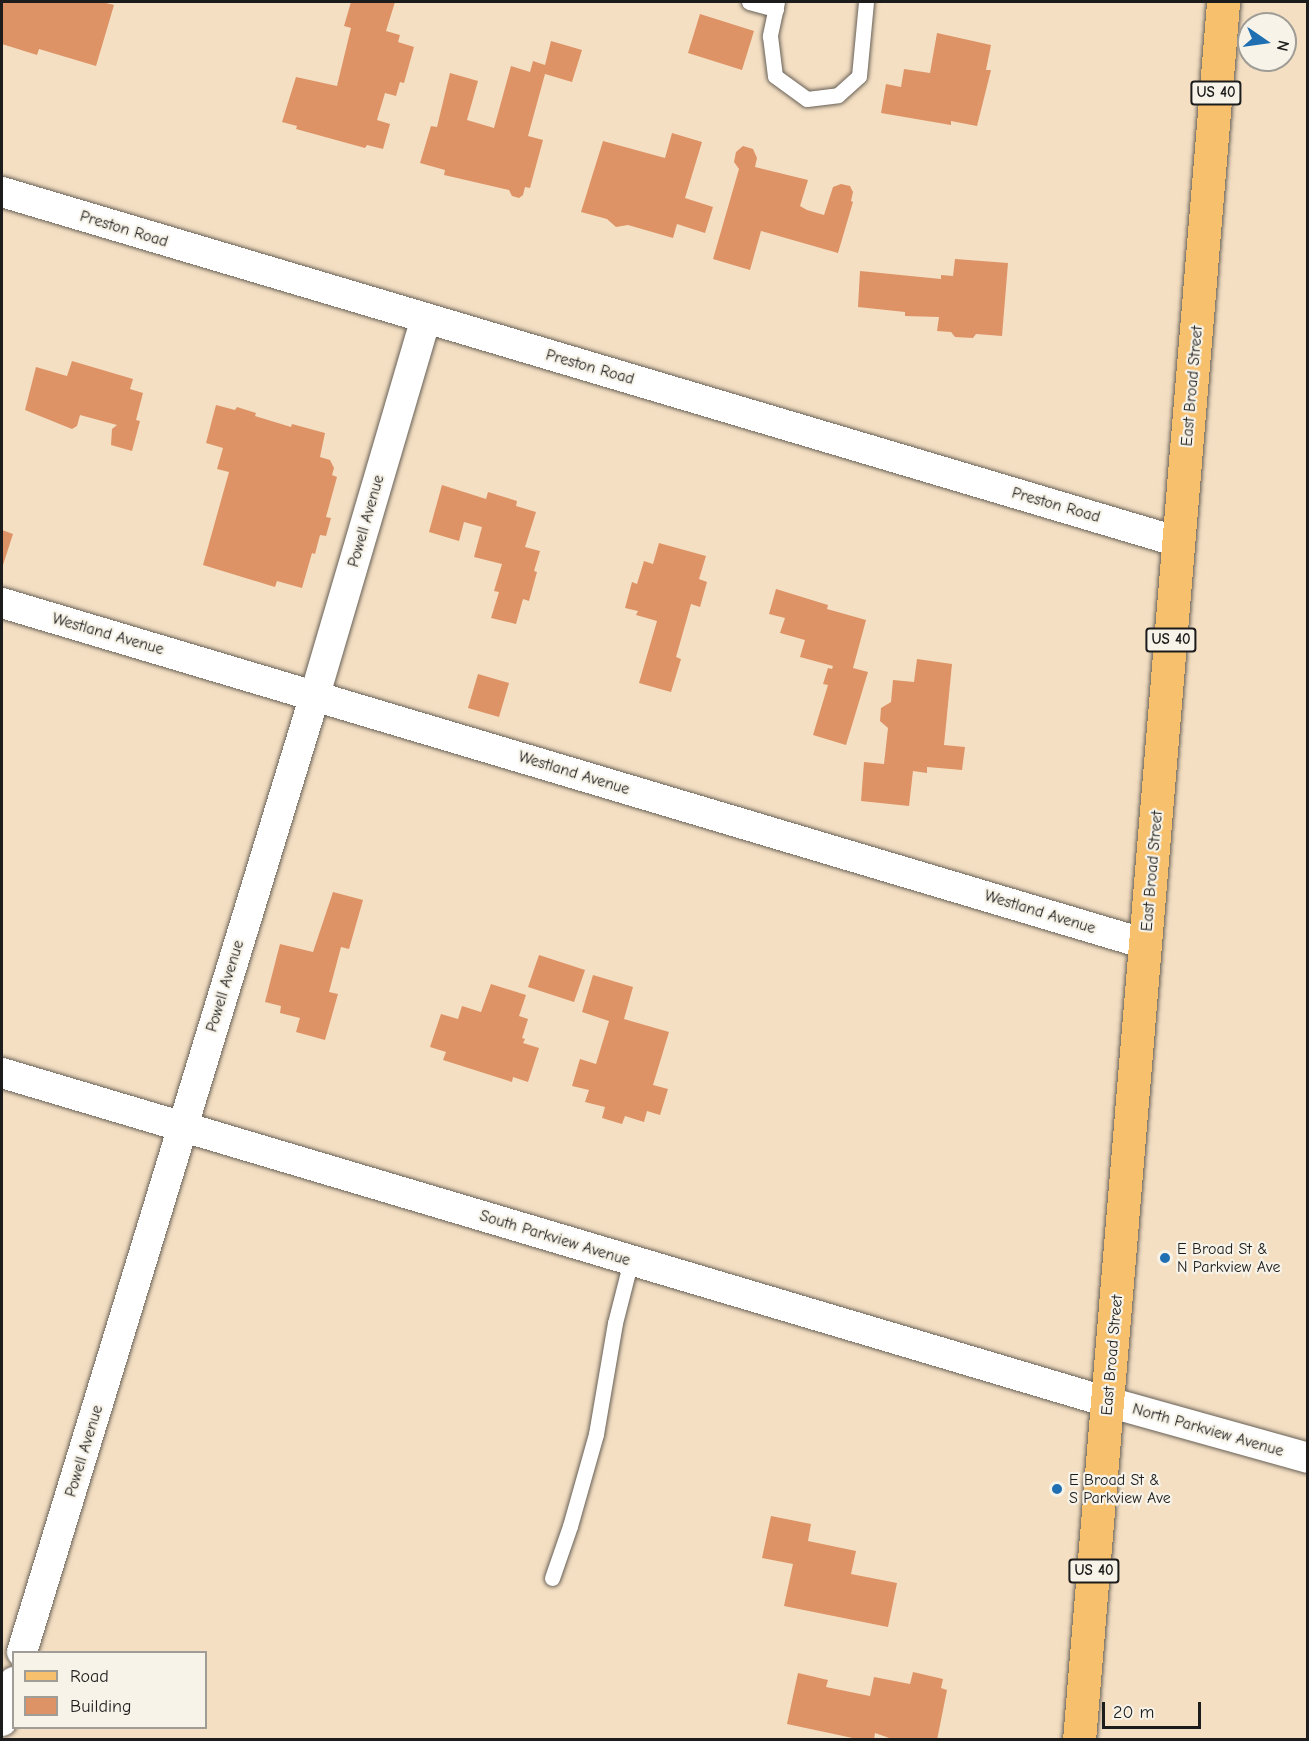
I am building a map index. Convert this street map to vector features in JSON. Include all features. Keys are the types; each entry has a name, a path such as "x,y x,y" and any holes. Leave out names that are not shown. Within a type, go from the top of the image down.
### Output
{"main road":[{"name":"East Broad Street","path":"1079,1740 1223,2"}],"street":[{"name":"Preston Road","path":"2,192 1179,542"},
{"name":"Powell Avenue","path":"23,1651 315,695 426,319"},
{"name":"Westland Avenue","path":"2,603 1146,944"},
{"name":"South Parkview Avenue","path":"2,1073 1108,1402"},
{"name":"North Parkview Avenue","path":"1108,1402 1308,1458"},
{"path":"2,1721 12,1688"}],"lane":[{"path":"749,2 777,5 770,36 775,76 807,99 838,95 859,76 866,2"},
{"path":"552,1578 570,1526 596,1434 615,1323 631,1260"}],"building":[{"path":"2,2 102,2 114,5 96,66 39,49 37,55 2,44"},
{"path":"351,2 395,2 386,31 400,35 398,42 414,47 404,83 400,82 396,96 385,93 377,120 390,124 383,149 367,145 365,148 296,129 297,126 282,122 296,77 337,86 351,28 344,26"},
{"path":"700,14 754,31 742,70 688,53"},
{"path":"937,33 991,45 986,70 991,70 977,126 951,121 951,125 881,113 886,84 901,87 904,69 930,73"},
{"path":"551,41 582,50 572,82 545,74 528,136 543,140 530,188 525,187 523,195 519,198 512,196 509,190 444,175 445,170 420,163 431,126 437,127 450,73 478,81 467,120 494,128 511,66 530,72 533,61 545,65"},
{"path":"672,133 702,142 685,198 713,207 705,233 677,224 673,238 628,225 616,227 607,219 581,212 603,141 665,158"},
{"path":"743,146 753,149 757,158 755,167 808,180 800,206 807,210 824,215 833,187 841,184 850,186 853,192 851,201 853,202 838,253 761,231 750,270 713,259 739,169 734,162 736,152"},
{"path":"955,259 1008,263 1002,336 976,334 973,338 955,337 951,332 937,331 939,317 905,316 905,312 858,307 860,271 941,279 941,275 953,276"},
{"path":"72,361 133,379 130,389 143,393 136,420 140,421 132,451 111,445 112,429 117,425 80,415 77,426 72,429 25,410 36,367 67,376"},
{"path":"216,405 235,410 237,407 256,413 255,416 291,427 292,424 325,433 320,457 330,460 334,468 332,475 337,477 326,517 331,518 326,536 320,535 315,554 312,553 302,588 277,581 275,587 203,565 229,472 217,469 223,448 206,443"},
{"path":"442,485 486,499 488,492 517,501 516,506 536,512 525,547 540,551 534,571 537,572 529,601 523,599 516,624 491,618 499,592 494,591 502,564 474,557 482,527 464,522 459,541 429,532"},
{"path":"2,530 13,534 2,568"},
{"path":"659,543 706,556 699,579 707,582 700,607 691,604 676,657 681,659 671,692 639,683 657,621 636,615 638,611 625,608 632,582 637,584 644,561 653,564"},
{"path":"776,589 828,605 827,609 866,620 853,668 868,672 846,745 813,735 828,685 823,684 828,668 832,669 833,666 800,657 805,640 780,633 785,618 769,614"},
{"path":"917,659 952,664 944,745 965,747 962,770 927,767 927,773 913,771 909,806 861,801 864,762 884,764 888,728 880,721 881,708 891,702 893,680 914,682"},
{"path":"478,674 509,683 499,717 468,708"},
{"path":"333,892 363,900 349,949 341,947 329,992 338,994 325,1040 296,1032 300,1018 280,1013 281,1006 265,1002 280,944 313,952"},
{"path":"539,955 585,970 574,1002 528,987"},
{"path":"593,975 633,987 624,1019 669,1032 653,1085 668,1089 660,1115 647,1111 644,1122 625,1116 622,1124 602,1118 605,1107 585,1102 589,1090 572,1086 580,1059 596,1064 609,1021 582,1012"},
{"path":"491,984 526,995 519,1016 528,1019 522,1038 525,1039 523,1043 539,1048 528,1082 513,1077 512,1082 443,1060 446,1052 430,1047 441,1014 458,1019 462,1006 481,1012"},
{"path":"771,1516 811,1524 808,1541 856,1551 851,1574 897,1583 888,1627 784,1606 793,1564 762,1558"},
{"path":"913,1672 943,1679 941,1688 947,1690 937,1740 895,1740 875,1733 874,1740 862,1740 787,1724 798,1673 828,1680 826,1687 870,1696 874,1677 910,1684"}],"place":[{"name":"E Broad St & N Parkview Ave","path":"1165,1258"},
{"name":"E Broad St & S Parkview Ave","path":"1057,1489"}]}
